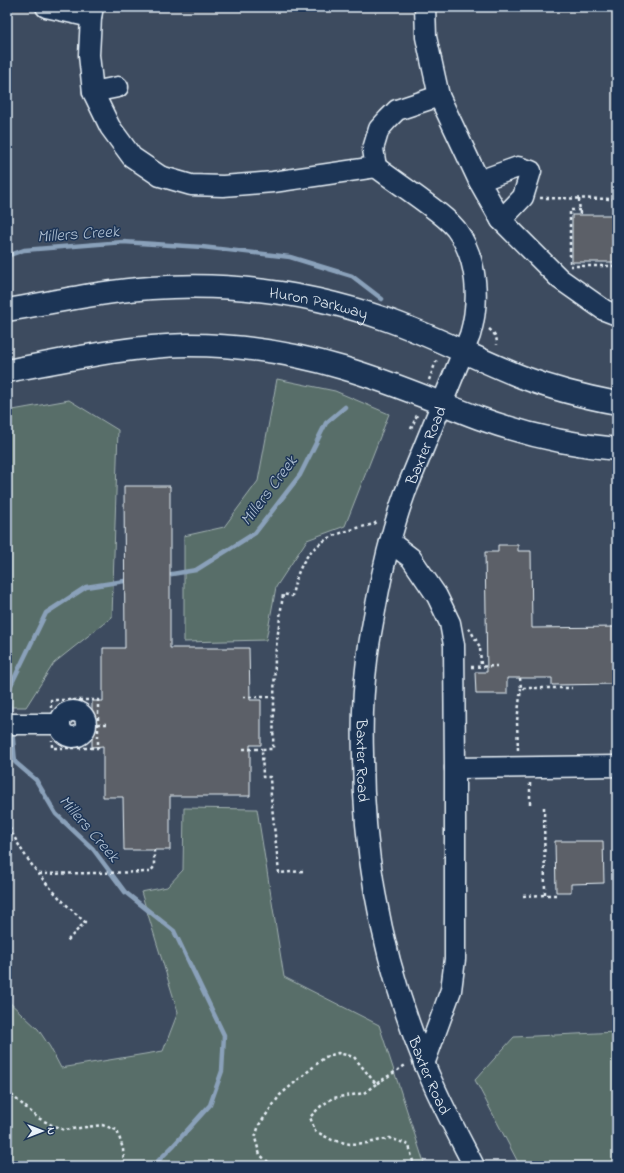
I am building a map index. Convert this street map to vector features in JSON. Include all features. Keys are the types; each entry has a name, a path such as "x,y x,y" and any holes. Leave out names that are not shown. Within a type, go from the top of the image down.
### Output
{"main road":[{"name":"Huron Parkway","path":"7,310 100,294 150,288 195,286 266,290 301,296 354,309 386,319 522,377 583,396 617,403"},
{"path":"7,371 107,353 154,347 188,345 243,348 296,356 338,366 481,419 526,433 598,448 617,449"}],"street":[{"path":"46,7 92,12 89,55 94,92 110,127 132,157 160,176 191,185 223,186 273,182 376,167 373,149 379,128 397,110 439,96"},
{"path":"425,7 426,37 439,96 479,182 501,220 560,279 604,310 617,315"},
{"path":"94,92 118,87"},
{"name":"Baxter Road","path":"376,167 443,216 455,229 464,242 472,263 475,285 475,310 473,325 405,493 390,542 380,586 367,661 363,733 365,815 373,885 382,930 394,976 422,1060 434,1088 474,1166"},
{"path":"479,182 518,167 531,171 523,197 501,220"},
{"path":"390,542 411,558 437,596 450,623 454,645 455,959 451,990 422,1060"},
{"path":"7,724 59,724"},
{"path":"455,768 617,766"}],"path":[{"path":"523,197 617,200"},
{"path":"579,199 580,215"},
{"path":"580,210 570,210 570,266 617,266"},
{"path":"428,383 439,355"},
{"path":"411,429 417,414"},
{"path":"243,749 273,749 275,656 283,594 292,596 294,583 314,547 337,534 374,524 378,521 379,516"},
{"path":"518,752 517,721 521,688 520,678"},
{"path":"521,688 572,688"},
{"path":"243,697 273,697"},
{"path":"98,724 110,724"},
{"path":"262,749 263,777 270,777 279,874 304,870"},
{"path":"544,807 545,895"},
{"path":"7,822 12,834 39,874 65,904 85,922 67,941"},
{"path":"39,874 150,872 154,867 154,850"},
{"path":"523,896 556,895"},
{"path":"273,1166 260,1155 255,1138 259,1125 280,1095 325,1057 338,1053 354,1057 376,1084"},
{"path":"414,1166 409,1145 390,1138 368,1143 350,1144 332,1140 316,1131 310,1117 321,1106 333,1098 364,1093 376,1084 422,1060"},
{"path":"7,1090 38,1118 64,1130 102,1125 116,1130 122,1149 124,1166"}],"shaded area":[{"path":"7,7 617,7 617,1166 7,1166"}],"green space":[{"path":"277,379 335,391 389,414 345,526 307,540 276,587 266,640 184,642 184,536 224,527 258,481"},
{"path":"69,400 118,430 112,617 54,663 26,707 7,707 7,411"},
{"path":"184,808 257,809 284,977 379,1025 425,1166 7,1166 7,1000 38,1029 61,1068 163,1051 178,1012 141,892 167,887 183,870"},
{"path":"617,1032 617,1166 520,1166 475,1080 514,1037"}],"building":[{"path":"572,215 617,215 617,262 572,262"},
{"path":"124,486 170,486 170,648 249,648 250,700 261,700 261,745 250,745 250,796 170,796 170,850 124,850 123,797 103,797 103,746 92,747 92,701 103,701 103,648 125,648"},
{"path":"498,545 518,545 518,551 531,551 532,628 617,627 617,684 552,685 552,678 507,678 507,694 476,694 475,672 487,672 485,552 498,552"},
{"path":"555,841 603,841 604,883 571,884 571,892 556,892"}],"waterway":[{"name":"Millers Creek","path":"7,256 24,250 123,242 202,247 290,257 352,276 382,299"},
{"name":"Millers Creek","path":"166,575 196,570 255,533 300,475 326,423 345,407"},
{"name":"Millers Creek","path":"11,720 8,691 46,613 86,587 131,580"},
{"name":"Millers Creek","path":"12,729 15,762 36,780 56,814 93,849 125,892 174,931 224,1035 222,1071 210,1105 158,1161 157,1166"}]}
